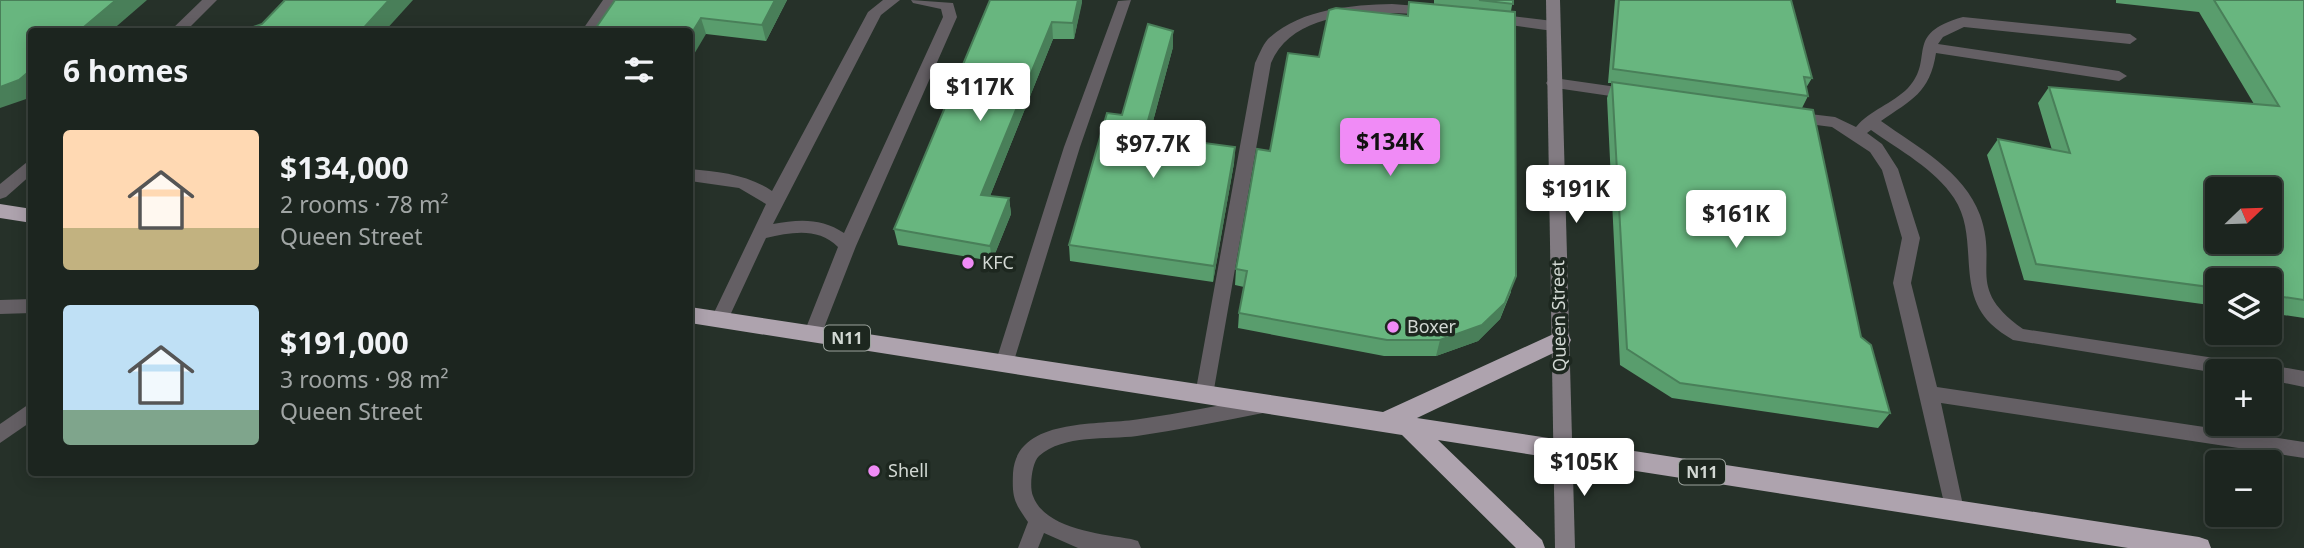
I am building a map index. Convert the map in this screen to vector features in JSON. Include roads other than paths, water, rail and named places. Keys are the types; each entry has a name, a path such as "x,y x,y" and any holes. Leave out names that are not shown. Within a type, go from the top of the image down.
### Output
{"highway":[{"path":"0,211 28,215"},
{"name":"N11","path":"693,315 2199,548"},
{"path":"1382,423 1560,340"},
{"path":"1409,427 1533,548"}],"street":[{"path":"180,28 210,0"},
{"path":"591,28 610,0"},
{"path":"720,319 775,202 875,12 893,0"},
{"path":"813,333 847,246 950,18 948,6 918,0"},
{"name":"Queen Street","path":"1553,0 1565,548"},
{"path":"1004,364 1072,147 1125,2"},
{"path":"1205,395 1264,63 1271,45 1317,20 1347,12 1389,8 1447,13"},
{"path":"1474,16 1553,26"},
{"path":"1864,127 1916,89 1925,69 1928,47 1934,35 1945,27 1964,22 2130,39"},
{"path":"1928,47 2119,76"},
{"path":"1554,83 1648,96"},
{"path":"1781,115 1864,127 1937,172 1960,194 1976,226 1977,290 1989,312 2001,325 2018,335 2205,364"},
{"path":"1864,127 1890,169 1911,238 1902,284 1954,510"},
{"path":"0,193 28,168"},
{"path":"693,175 744,182 757,187 775,202"},
{"path":"759,234 787,227 825,229 838,235 847,246"},
{"path":"0,307 28,306"},
{"path":"2282,375 2304,379"},
{"path":"1929,394 2304,450"},
{"path":"1131,548 1080,540 1039,521 1022,497 1024,461 1032,450 1050,439 1083,432 1138,428 1267,405"},
{"path":"0,435 28,413"},
{"path":"1028,548 1039,521"}],"place":[{"name":"KFC","path":"968,263"},
{"name":"Boxer","path":"1393,327"},
{"name":"Shell","path":"874,471"}]}
